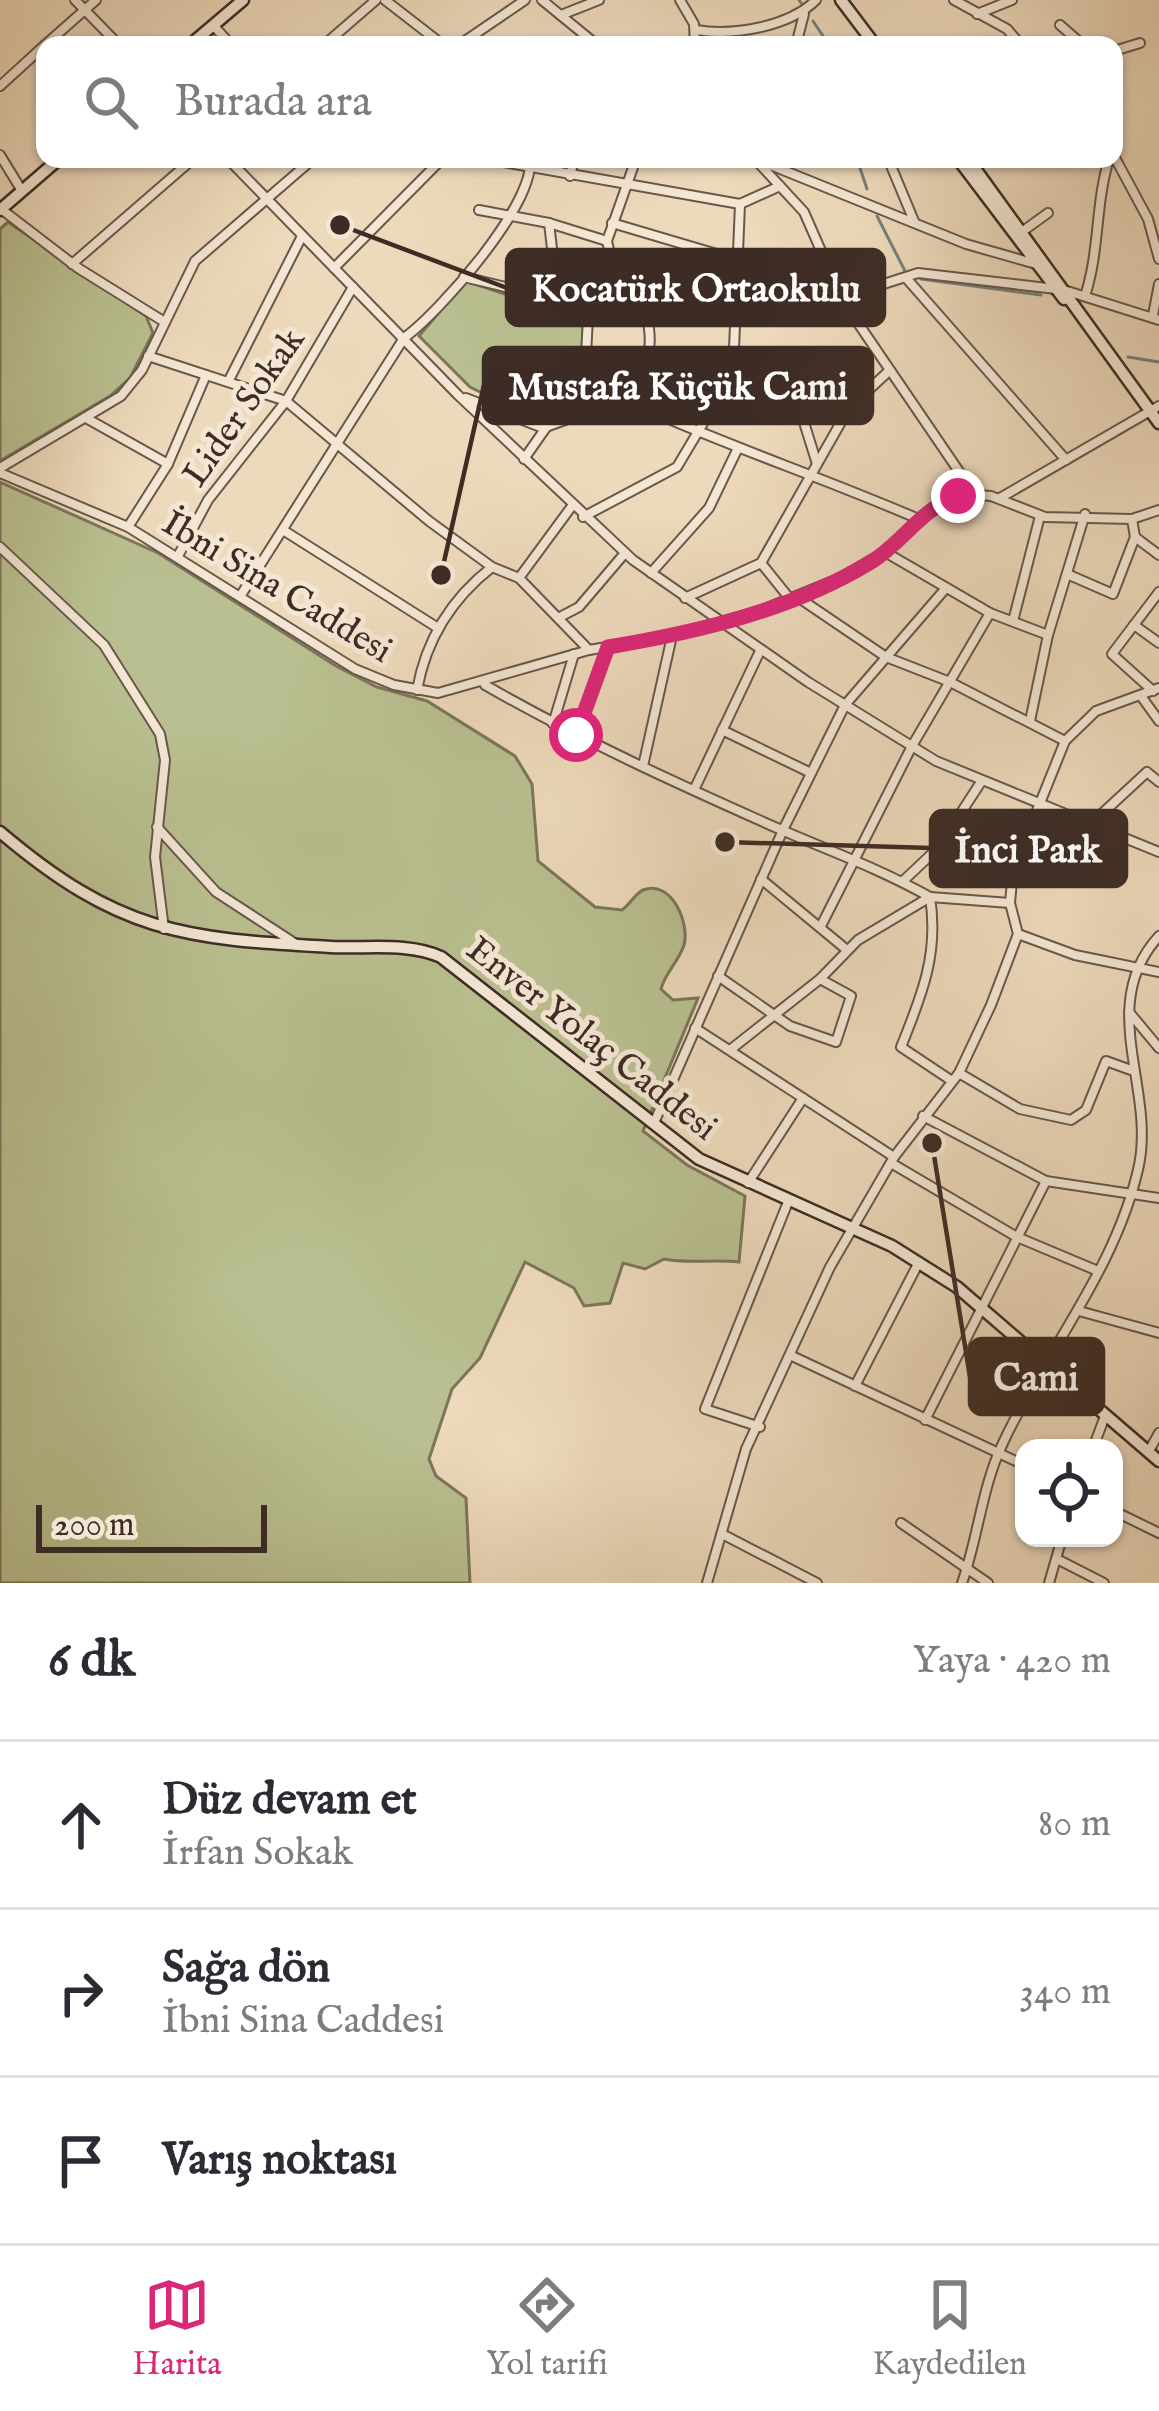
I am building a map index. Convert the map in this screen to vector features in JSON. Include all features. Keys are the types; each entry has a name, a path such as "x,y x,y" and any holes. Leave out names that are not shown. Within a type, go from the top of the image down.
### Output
{"street":[{"path":"75,0 110,36"},
{"path":"55,36 96,0"},
{"path":"201,36 243,0"},
{"path":"334,36 376,0"},
{"path":"385,0 431,36"},
{"path":"472,36 525,0"},
{"path":"542,0 586,36"},
{"path":"561,15 599,0"},
{"path":"680,0 696,36"},
{"path":"696,29 740,31 804,12 816,0"},
{"path":"845,0 872,36"},
{"path":"954,0 1013,36"},
{"path":"974,8 1007,2"},
{"path":"798,36 804,12"},
{"path":"214,25 224,36"},
{"path":"1060,26 1072,36"},
{"path":"478,32 478,36"},
{"path":"713,32 715,36"},
{"path":"1123,49 1140,43"},
{"path":"0,86 36,53"},
{"path":"0,155 22,191"},
{"path":"49,168 0,210 163,321"},
{"path":"73,264 184,168"},
{"path":"237,168 572,506 718,623 912,746 981,782 1157,847"},
{"path":"0,471 121,396 148,356 195,261 301,168"},
{"path":"334,268 433,168"},
{"path":"241,595 404,338 464,277 508,215 529,168"},
{"path":"544,168 622,187 740,204 780,186"},
{"path":"570,176 572,168"},
{"path":"620,299 607,241 632,168"},
{"path":"763,168 804,212 843,301 974,494 1040,516 1132,519 1159,510"},
{"path":"778,168 1037,264"},
{"path":"892,168 915,222"},
{"path":"965,168 1062,290"},
{"path":"975,168 1155,408 1159,423"},
{"path":"1085,296 1099,252 1100,189 1107,168"},
{"path":"1117,168 1148,219 1159,259"},
{"path":"584,517 661,480 700,434 733,373 740,204"},
{"path":"479,210 549,223 607,241"},
{"path":"1023,231 1048,213"},
{"path":"549,223 558,299"},
{"path":"612,224 738,260"},
{"path":"228,382 302,236"},
{"path":"464,277 558,299 640,300 777,318 843,301 918,273 1062,290 1156,317 1159,284"},
{"path":"907,279 1066,460"},
{"name":"Lider Sokak","path":"178,556 208,500 286,401 353,287"},
{"path":"458,395 543,428 623,399 649,355 650,327 640,300"},
{"path":"524,459 585,372 589,301"},
{"path":"148,356 286,401 492,567 519,578 589,650"},
{"path":"685,598 761,563 849,408 890,370"},
{"path":"788,371 815,469"},
{"path":"128,527 168,464 206,375"},
{"path":"623,399 738,448 815,469 921,520"},
{"path":"998,499 1155,408"},
{"path":"84,417 168,464"},
{"path":"651,573 709,508 738,448"},
{"name":"İbni Sina Caddesi","path":"0,471 128,527 355,669 417,691 438,693 483,684 589,650 672,637 794,599 885,552 943,501 974,494"},
{"path":"519,578 572,506"},
{"path":"1030,721 1048,635 1085,514"},
{"path":"1013,621 1040,516"},
{"path":"1067,574 1113,595 1135,537 1132,519"},
{"path":"283,530 438,628"},
{"path":"1135,537 1159,555"},
{"path":"0,547 94,634 143,704 164,754 155,875 164,931"},
{"path":"885,552 990,613 1048,635"},
{"path":"558,618 579,607 625,553"},
{"path":"761,563 794,599 886,657 950,682 1065,741"},
{"path":"417,691 438,628 463,593 492,567"},
{"path":"653,1124 783,830 845,705 946,588"},
{"path":"706,1583 746,1450 830,1268 892,1160 956,1077 1018,934 1010,903 1013,870 1037,800 1065,741 1096,711 1156,689 1112,654 1159,592"},
{"path":"821,926 860,858 912,746 990,613"},
{"path":"1134,625 1159,644"},
{"path":"643,766 672,637"},
{"path":"576,735 608,647"},
{"path":"694,790 760,651"},
{"path":"554,724 574,654"},
{"path":"483,684 576,735 783,830 860,858 930,897 1010,903"},
{"path":"1142,696 1159,722"},
{"path":"722,730 811,773"},
{"path":"1094,821 1147,772 1159,782"},
{"path":"902,882 938,848 981,782"},
{"path":"156,826 216,892 297,944"},
{"name":"Enver Yolaç Caddesi","path":"0,832 79,890 164,931 297,944 419,949 441,957 686,1150 747,1184 919,1262 984,1306 1159,1461"},
{"path":"761,879 847,950"},
{"path":"730,1050 820,980 847,950 930,897"},
{"path":"930,897 935,931 931,963 901,1047 1020,1108 1071,1120 1086,1111 1106,1060 1131,1070"},
{"path":"1018,934 1075,956 1159,972"},
{"path":"962,1583 999,1451 1079,1311 1129,1195 1142,1139 1131,1070 1129,1011 1140,966 1159,935"},
{"path":"718,976 773,1017 836,1042 851,996 820,980"},
{"path":"1129,1011 1159,1048"},
{"path":"695,1028 1017,1238 1098,1270"},
{"path":"747,1184 803,1098"},
{"path":"923,1116 1046,1180 1159,1198"},
{"path":"925,1420 1046,1180"},
{"path":"760,1426 705,1409 788,1202"},
{"path":"855,1386 919,1262"},
{"path":"1079,1311 1158,1330"},
{"path":"792,1355 1015,1460"},
{"path":"1096,1439 1107,1412"},
{"path":"1149,1451 1159,1433"},
{"path":"1123,1515 1159,1533"},
{"path":"901,1523 988,1583"},
{"path":"724,1534 817,1583"},
{"path":"1049,1583 1060,1547"},
{"path":"1057,1559 1104,1583"}],"green space":[{"path":"8,222 146,316 153,333 130,378 110,396 0,461 0,229"},
{"path":"466,281 519,299 584,304 582,367 539,421 470,387 419,336"},
{"path":"0,482 158,553 336,666 377,687 427,701 515,756 532,784 538,861 595,907 622,910 640,891 653,888 670,897 681,915 684,945 661,989 673,1000 698,998 643,1131 687,1165 745,1196 739,1262 664,1259 645,1269 623,1263 610,1303 584,1306 574,1288 525,1262 480,1358 452,1389 429,1459 436,1476 466,1498 470,1583 0,1583"}],"waterway":[{"path":"813,21 823,36"},
{"path":"860,168 867,189"},
{"path":"877,216 905,271"},
{"path":"921,279 1041,295"},
{"path":"1128,357 1159,362"}],"place":[{"name":"Kocatürk Ortaokulu","path":"340,225"},
{"name":"Mustafa Küçük Cami","path":"441,575"},
{"name":"İnci Park","path":"725,842"},
{"name":"Cami","path":"932,1143"}],"route":[{"path":"576,735 608,647 672,637 803,595 872,561 931,510 958,496"}]}
